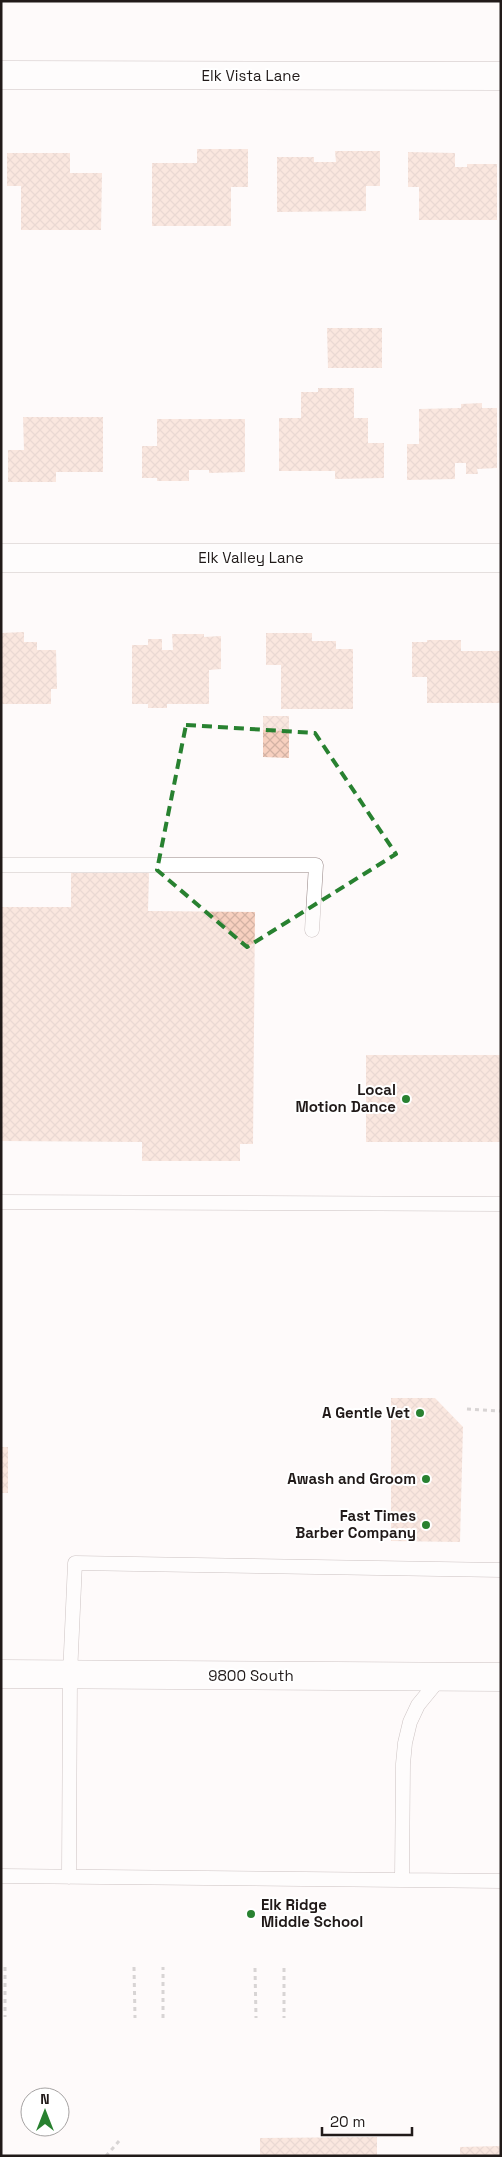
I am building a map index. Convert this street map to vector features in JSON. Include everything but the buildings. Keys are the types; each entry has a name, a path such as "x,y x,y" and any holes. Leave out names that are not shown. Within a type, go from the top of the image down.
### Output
{"street":[{"name":"Elk Vista Lane","path":"1,76 501,76"},
{"name":"Elk Valley Lane","path":"1,558 501,558"},
{"name":"9800 South","path":"1,1674 501,1677"}],"lane":[{"path":"1,865 316,865 312,930"},
{"path":"1,1202 501,1204"},
{"path":"69,1876 70,1675 75,1563 501,1570"},
{"path":"402,1880 404,1743 410,1722 418,1705 441,1677"},
{"path":"1,1876 501,1881"}],"path":[{"path":"467,1409 501,1410"},
{"path":"5,1967 5,2017"},
{"path":"134,1967 135,2018"},
{"path":"163,1967 163,2018"},
{"path":"255,1968 256,2018"},
{"path":"284,1968 284,2018"},
{"path":"106,2156 119,2140"}],"highlighted area":[{"path":"186,725 315,733 396,854 247,947 157,870"}],"place":[{"name":"Local Motion Dance","path":"406,1099"},
{"name":"A Gentle Vet","path":"420,1413"},
{"name":"Awash and Groom","path":"426,1479"},
{"name":"Fast Times Barber Company","path":"426,1525"},
{"name":"Elk Ridge Middle School","path":"251,1914"}]}
